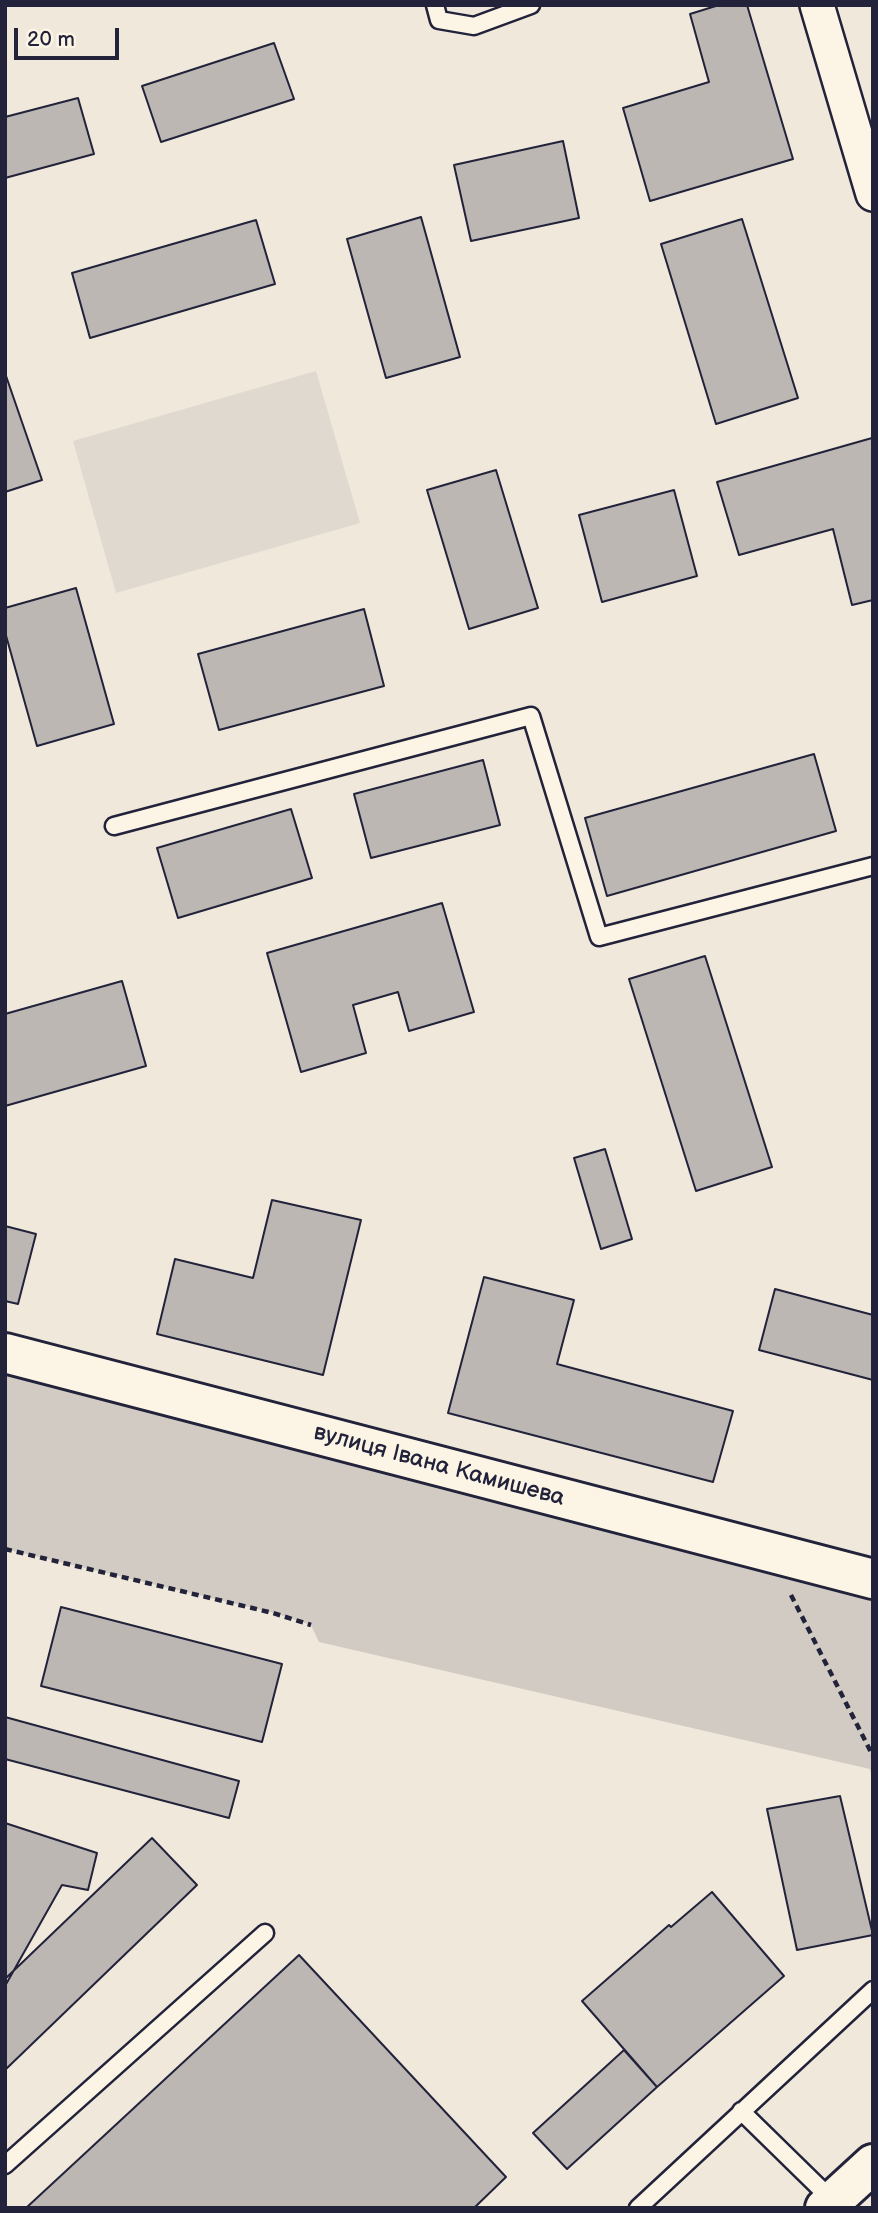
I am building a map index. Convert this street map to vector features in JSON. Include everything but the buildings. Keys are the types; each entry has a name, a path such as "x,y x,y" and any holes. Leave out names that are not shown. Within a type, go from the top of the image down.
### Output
{"street":[{"path":"817,5 872,188"},
{"name":"вулиця Івана Камишева","path":"5,1353 873,1579"},
{"path":"829,2204 873,2164"}],"lane":[{"path":"435,5 439,20 474,26 531,5"},
{"path":"114,826 531,716 600,937 873,866"},
{"path":"5,2165 265,1933"},
{"path":"638,2208 873,1990"},
{"path":"741,2111 829,2204"}],"path":[{"path":"5,1549 274,1613 311,1625"},
{"path":"770,1552 873,1756"}],"shaded area":[{"path":"316,371 360,523 116,593 73,441"},
{"path":"5,1353 873,1579 873,1785 870,1769 319,1642 311,1625 274,1613 5,1549"}]}
